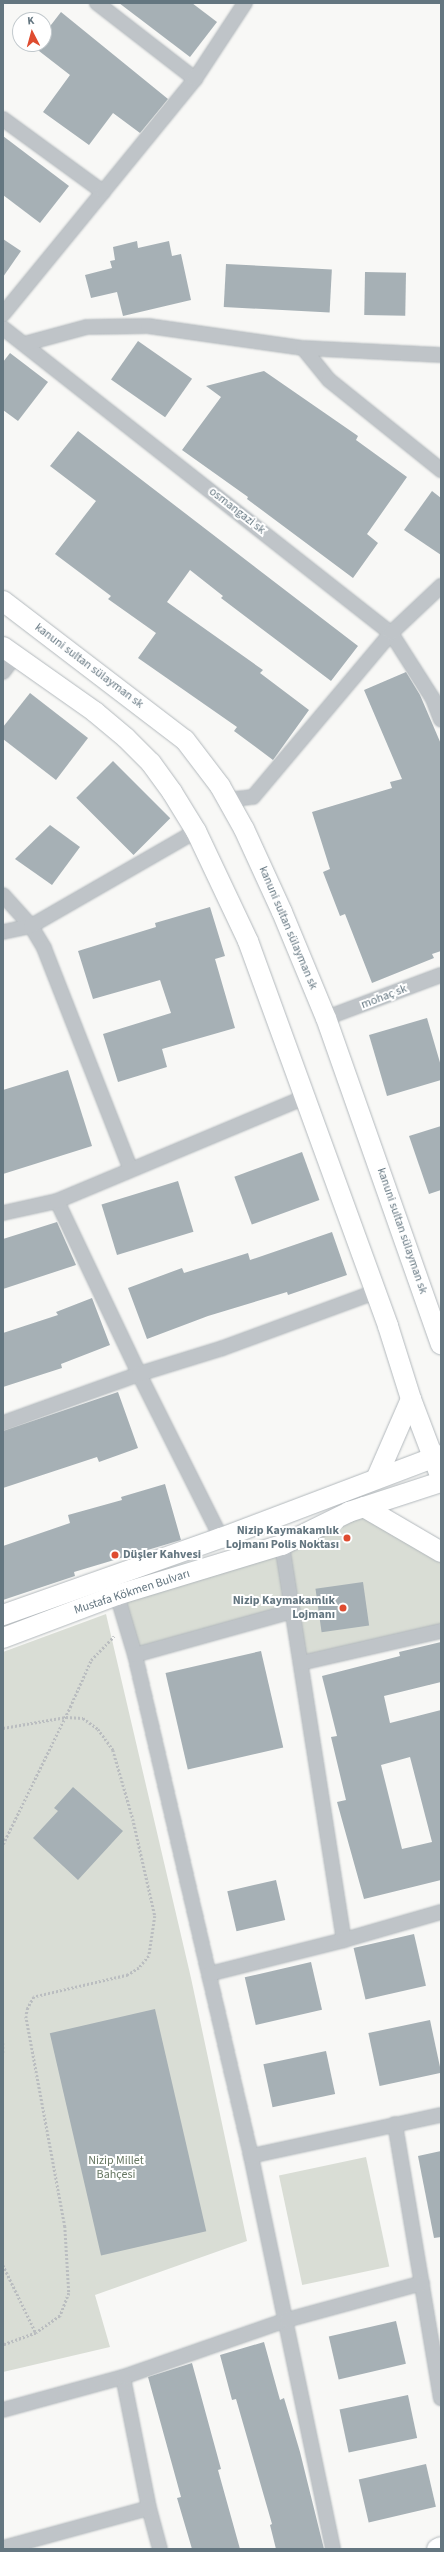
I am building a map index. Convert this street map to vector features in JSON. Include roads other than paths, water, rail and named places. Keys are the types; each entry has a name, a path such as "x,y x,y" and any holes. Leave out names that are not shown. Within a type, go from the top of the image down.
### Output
{"main road":[{"name":"kanuni sultan sülayman sk","path":"3,601 185,740 205,763 227,800 244,829 282,912 326,1018 441,1344"},
{"path":"9,652 95,712 126,738 172,792 196,831 248,941 306,1097 411,1399 437,1457 441,1478"},
{"path":"377,1477 411,1399"},
{"name":"Mustafa Kökmen Bulvarı","path":"3,1615 221,1538 377,1477 437,1457"},
{"name":"Mustafa Kökmen Bulvarı","path":"3,1638 117,1595 282,1545 349,1512 441,1482"},
{"path":"364,1507 441,1552"},
{"path":"437,2549 441,2547"}],"street":[{"path":"97,3 195,79"},
{"path":"3,314 195,79 245,3"},
{"path":"3,119 103,192"},
{"path":"24,344 87,327 148,326 303,348 441,355"},
{"name":"osmangazi sk","path":"3,328 391,633 433,699 441,720"},
{"path":"303,348 329,380 441,470"},
{"path":"227,800 253,797 391,633 441,586"},
{"path":"3,672 9,652"},
{"path":"3,932 31,926 196,831"},
{"path":"3,895 31,926 54,971 131,1170"},
{"name":"mohaç sk","path":"326,1018 441,975"},
{"path":"3,1213 57,1201 306,1097"},
{"path":"57,1201 138,1374 221,1538"},
{"path":"3,1423 138,1374 223,1348 375,1292"},
{"path":"282,1545 344,1940"},
{"path":"117,1595 135,1655 252,2156 333,2549"},
{"path":"135,1655 293,1611"},
{"path":"301,1663 441,1631"},
{"path":"209,1974 344,1940 441,1912"},
{"path":"252,2156 441,2115"},
{"path":"395,2124 441,2398"},
{"path":"3,2410 123,2377 287,2320 422,2283"},
{"path":"123,2377 149,2508 160,2549"},
{"path":"3,2548 149,2508"}],"place":[{"name":"Nizip Kaymakamlık Lojmanı Polis Noktası","path":"347,1538"},
{"name":"Düşler Kahvesi","path":"115,1555"},
{"name":"Nizip Kaymakamlık Lojmanı","path":"343,1608"}],"park label":[{"name":"Nizip Millet Bahçesi","path":"116,2168"}]}
